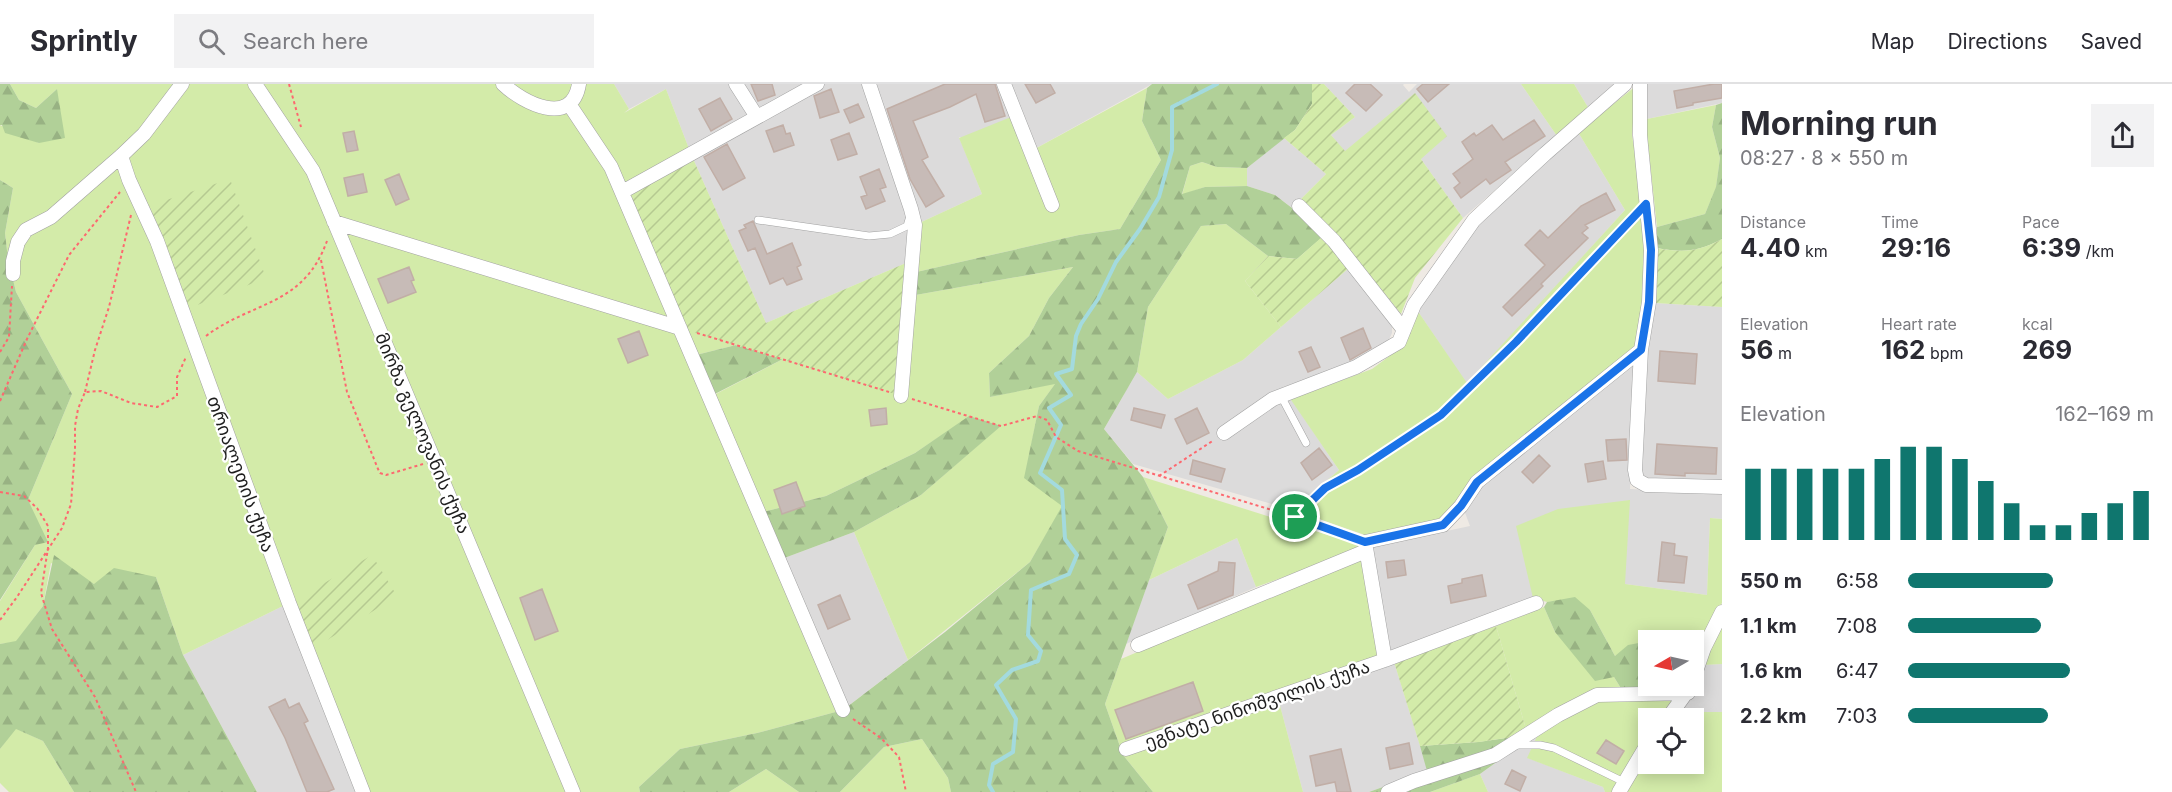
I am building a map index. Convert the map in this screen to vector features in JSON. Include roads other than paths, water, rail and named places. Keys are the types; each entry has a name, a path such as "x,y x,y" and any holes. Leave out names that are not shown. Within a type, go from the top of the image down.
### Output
{"street":[{"path":"13,274 13,261 18,242 26,230 51,217 121,156 144,134 182,84"},
{"name":"მირზა გელოვანის ქუჩა","path":"255,84 313,171 573,792"},
{"path":"503,84 535,106 548,109 569,104 575,98 579,84"},
{"path":"736,84 757,117"},
{"path":"622,192 817,84"},
{"path":"869,84 915,225 901,396"},
{"path":"1004,84 1052,204"},
{"path":"1224,433 1273,399 1356,367 1399,342 1414,306 1474,220 1625,84"},
{"path":"1640,84 1640,135 1651,250 1649,302 1641,350 1635,470 1637,480 1646,485 1722,487"},
{"path":"569,104 611,167 843,710"},
{"name":"თრიალეთის ქუჩა","path":"121,156 129,180 157,240 289,603 363,792"},
{"path":"1299,206 1334,241 1404,330"},
{"path":"334,222 680,328"},
{"path":"1138,645 1365,546 1443,525 1461,506 1477,482 1641,350"},
{"name":"ეგნატე ნინოშვილის ქუჩა","path":"1126,749 1385,660 1365,546"},
{"path":"1385,660 1536,603"},
{"path":"1704,648 1722,612"},
{"path":"1388,792 1414,781 1495,755 1558,715 1597,695 1638,692"},
{"path":"1621,787 1638,759"}],"lane":[{"path":"1516,342 1646,204"},
{"path":"758,220 869,236 890,234 907,226 911,209"},
{"path":"1281,396 1306,443"},
{"path":"1511,745 1540,745 1554,748 1621,787"}],"waterway":[{"path":"993,792 989,785 993,764 1013,752 1016,719 996,685 1012,670 1038,661 1041,651 1028,635 1031,590 1069,574 1077,555 1065,539 1062,490 1040,473 1061,425 1049,408 1071,395 1056,374 1072,369 1076,336 1081,324 1098,299 1116,262 1140,229 1159,197 1172,150 1172,107 1217,84"}]}
